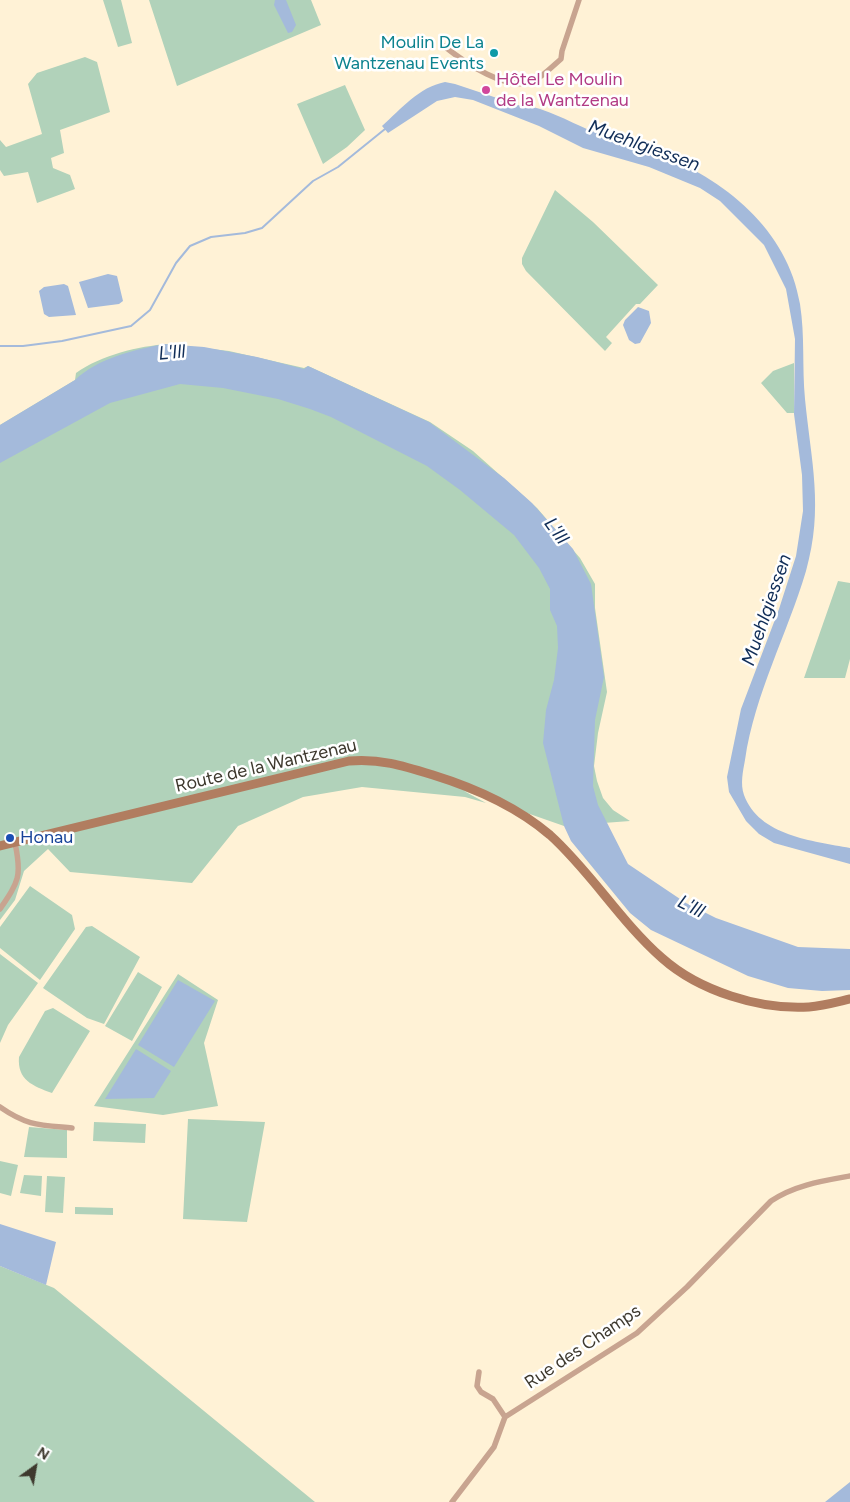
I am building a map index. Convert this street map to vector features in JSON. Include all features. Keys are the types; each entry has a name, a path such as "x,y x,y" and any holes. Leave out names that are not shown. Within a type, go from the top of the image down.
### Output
{"main road":[{"name":"Route de la Wantzenau","path":"0,846 349,761 382,760 458,782 485,793 525,816 569,854 657,953 693,980 724,993 777,1006 809,1007 850,999"}],"street":[{"path":"444,46 461,60 489,75 518,85 534,81 561,59 562,51 580,0"},
{"path":"0,909 14,889 18,879 20,866 15,843"},
{"path":"0,1107 18,1119 30,1124 72,1128"},
{"name":"Rue des Champs","path":"504,1417 637,1333 686,1287 771,1201 784,1192 801,1186 850,1176"},
{"path":"452,1502 494,1447 504,1417 493,1399 481,1392 477,1386 479,1372"}],"green space":[{"path":"103,0 121,0 132,43 118,47"},
{"path":"149,0 311,0 321,25 177,86"},
{"path":"85,57 97,62 110,112 60,130 64,153 51,158 53,168 70,175 75,189 37,203 28,172 4,176 0,170 0,140 6,147 42,134 28,84 37,73"},
{"path":"345,85 365,130 347,147 323,164 297,104"},
{"path":"555,190 593,222 658,285 640,304 636,304 606,337 612,343 605,351 526,271 522,264 522,258"},
{"path":"168,344 229,351 304,368 308,366 430,422 473,451 537,508 580,558 595,584 595,608 607,692 598,733 594,766 603,798 613,810 630,821 564,826 464,791 486,803 465,797 362,787 303,797 238,826 192,883 70,872 48,849 24,871 15,900 0,920 0,425 75,380 76,373 97,361 120,352"},
{"path":"794,363 794,413 787,413 761,383 773,371"},
{"path":"838,581 850,583 850,659 845,678 804,678"},
{"path":"30,886 72,915 75,929 40,980 0,948 0,927"},
{"path":"92,926 140,957 104,1024 87,1018 43,988 86,927"},
{"path":"0,954 38,983 8,1025 0,1043"},
{"path":"138,972 162,987 132,1041 105,1026"},
{"path":"178,974 218,1000 204,1043 218,1106 163,1115 94,1106"},
{"path":"53,1008 90,1031 52,1093 33,1085 24,1077 19,1065 19,1057 45,1011"},
{"path":"188,1119 265,1122 247,1222 183,1219"},
{"path":"94,1122 146,1124 145,1143 93,1141"},
{"path":"29,1127 67,1130 67,1158 24,1157"},
{"path":"0,1161 18,1165 11,1196 0,1193"},
{"path":"24,1175 42,1176 41,1196 20,1193"},
{"path":"47,1176 65,1177 63,1213 45,1212"},
{"path":"75,1207 113,1208 113,1215 75,1214"},
{"path":"0,1266 54,1288 315,1502 0,1502"}],"water":[{"path":"275,0 286,0 296,25 292,32 288,33 274,5"},
{"path":"445,82 521,106 549,112 587,129 648,150 681,164 706,177 749,210 767,230 782,253 793,277 802,316 805,399 813,464 814,526 806,571 756,711 744,764 742,786 751,809 762,820 774,828 804,839 850,848 850,864 774,843 759,834 746,821 729,792 727,777 741,709 779,609 796,556 803,511 802,475 794,414 795,339 786,289 764,245 720,201 700,188 649,167 583,148 539,126 473,100 455,97 437,101 388,133 382,126 419,94"},
{"path":"108,274 117,276 123,301 119,304 88,308 79,282"},
{"path":"64,284 68,286 76,315 49,317 44,314 39,291 44,287"},
{"path":"638,307 649,311 651,323 640,343 635,344 629,340 623,325 625,320"},
{"name":"L'Ill","path":"164,344 204,347 257,357 304,369 308,366 429,422 504,478 532,503 573,549 591,584 604,677 595,720 593,786 598,805 628,864 686,903 716,918 798,947 850,949 850,990 822,991 788,988 748,976 651,930 630,913 571,841 564,826 543,743 546,710 554,680 558,648 557,626 550,610 550,589 539,568 514,535 460,490 427,466 331,417 310,409 278,399 223,388 180,384 110,403 0,463 0,425 75,380 94,366 129,352"},
{"path":"178,980 215,1001 174,1067 138,1045"},
{"path":"136,1049 171,1071 154,1098 105,1099"},
{"path":"0,1224 56,1242 46,1285 0,1266"},
{"path":"850,1482 850,1502 825,1502"}],"waterway":[{"name":"Muehlgiessen","path":"0,346 23,346 62,341 131,326 150,310 176,263 190,246 211,237 245,233 262,228 313,181 338,167 385,129"}],"place":[{"name":"Moulin De La Wantzenau Events","path":"494,53"},
{"name":"Hôtel Le Moulin de la Wantzenau","path":"486,90"},
{"name":"Honau","path":"10,838"}]}
